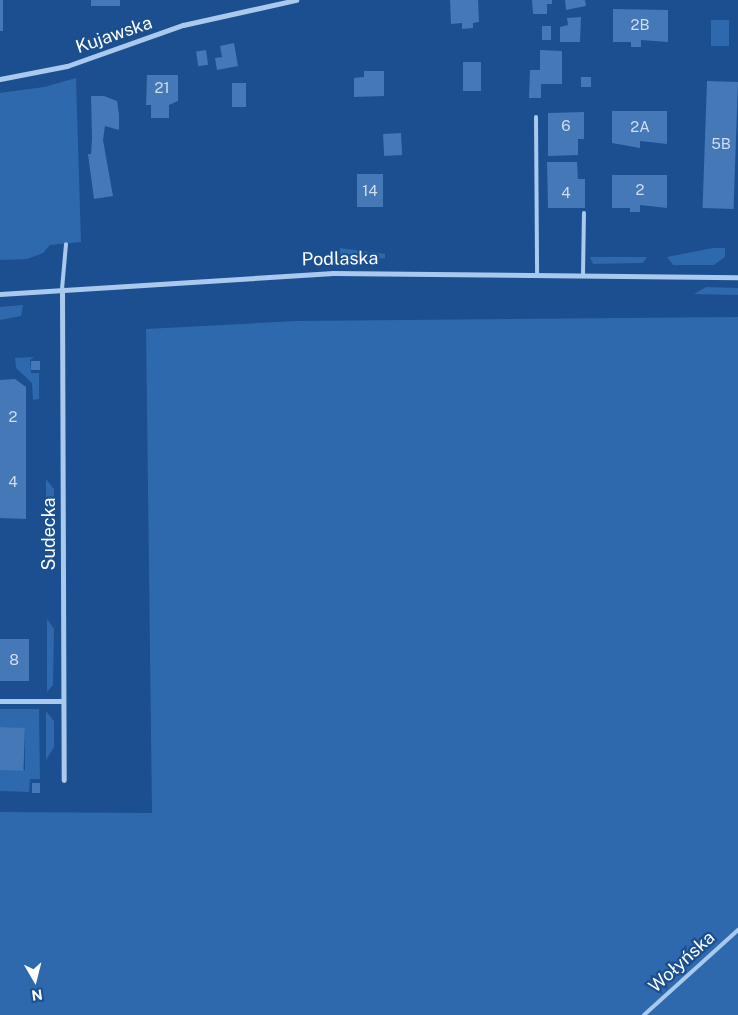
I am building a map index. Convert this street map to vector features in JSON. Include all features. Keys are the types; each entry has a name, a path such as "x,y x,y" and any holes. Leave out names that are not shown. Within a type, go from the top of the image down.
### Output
{"street":[{"name":"Kujawska","path":"0,79 67,66 183,25 296,0"},
{"name":"Podlaska","path":"0,294 333,272 738,276"},
{"name":"Sudecka","path":"62,289 64,780"},
{"path":"0,700 63,701"}],"lane":[{"path":"536,117 537,274"},
{"path":"583,275 584,213"},
{"path":"62,289 66,244"},
{"name":"Wołyńska","path":"644,1015 738,930"}],"shaded area":[{"path":"711,20 729,20 729,46 711,46"},
{"path":"76,78 81,242 50,245 43,253 27,259 0,260 0,93 44,87"},
{"path":"340,248 385,254 385,258 344,261 340,258"},
{"path":"713,248 725,248 725,257 714,265 673,265 667,257"},
{"path":"590,257 647,257 643,263 593,264"},
{"path":"706,287 738,288 738,295 694,294"},
{"path":"23,305 21,316 0,320 0,307"},
{"path":"738,317 738,1015 0,1015 0,812 152,813 146,329 296,321"},
{"path":"34,357 30,360 31,373 39,373 39,399 33,400 32,383 16,368 15,358"},
{"path":"46,479 54,489 54,523 46,533"},
{"path":"47,619 54,629 53,685 47,692"},
{"path":"0,709 39,709 40,779 30,779 29,792 0,791 0,770 25,770 25,728 0,727"},
{"path":"46,711 54,721 54,747 46,760"}],"building":[{"path":"0,0 3,0 3,31 0,31"},
{"path":"91,0 120,0 120,6 91,6"},
{"path":"450,0 478,0 479,22 473,23 473,28 462,29 462,23 451,24"},
{"path":"532,0 552,0 552,4 547,4 547,14 533,14"},
{"path":"565,0 585,0 586,6 566,10"},
{"path":"613,9 668,10 668,42 641,40 641,47 631,47 631,42 613,42"},
{"path":"581,17 580,42 560,42 560,27 568,25 567,18"},
{"path":"542,26 551,26 551,40 542,40"},
{"path":"234,43 238,66 217,70 215,58 222,57 220,46"},
{"path":"206,50 208,65 198,66 196,51"},
{"path":"540,50 562,51 562,84 541,84 541,98 529,98 530,70 540,70"},
{"path":"463,62 481,62 481,91 463,91"},
{"path":"364,71 384,71 384,96 354,97 354,78 364,77"},
{"path":"147,75 178,75 178,101 169,105 169,118 151,118 151,105 146,105"},
{"path":"581,77 591,77 591,87 581,87"},
{"path":"707,81 738,82 734,209 703,208"},
{"path":"232,83 246,83 246,107 232,107"},
{"path":"91,96 104,96 117,101 119,114 119,130 105,126 103,140 113,196 94,199 88,154 91,154 92,139"},
{"path":"612,111 667,111 667,144 640,141 640,148 612,143"},
{"path":"584,112 584,139 578,139 578,155 548,156 548,113"},
{"path":"401,133 402,155 384,156 383,134"},
{"path":"547,162 577,162 578,179 585,179 585,208 548,208"},
{"path":"357,174 383,174 383,207 357,207"},
{"path":"612,175 667,175 667,208 640,205 640,212 630,212 630,208 612,208"},
{"path":"31,361 40,361 40,370 31,370"},
{"path":"15,379 26,387 26,519 0,518 0,380"},
{"path":"0,639 29,639 29,681 0,681"},
{"path":"0,727 25,728 23,771 0,770"},
{"path":"32,783 40,783 40,793 32,793"}]}
